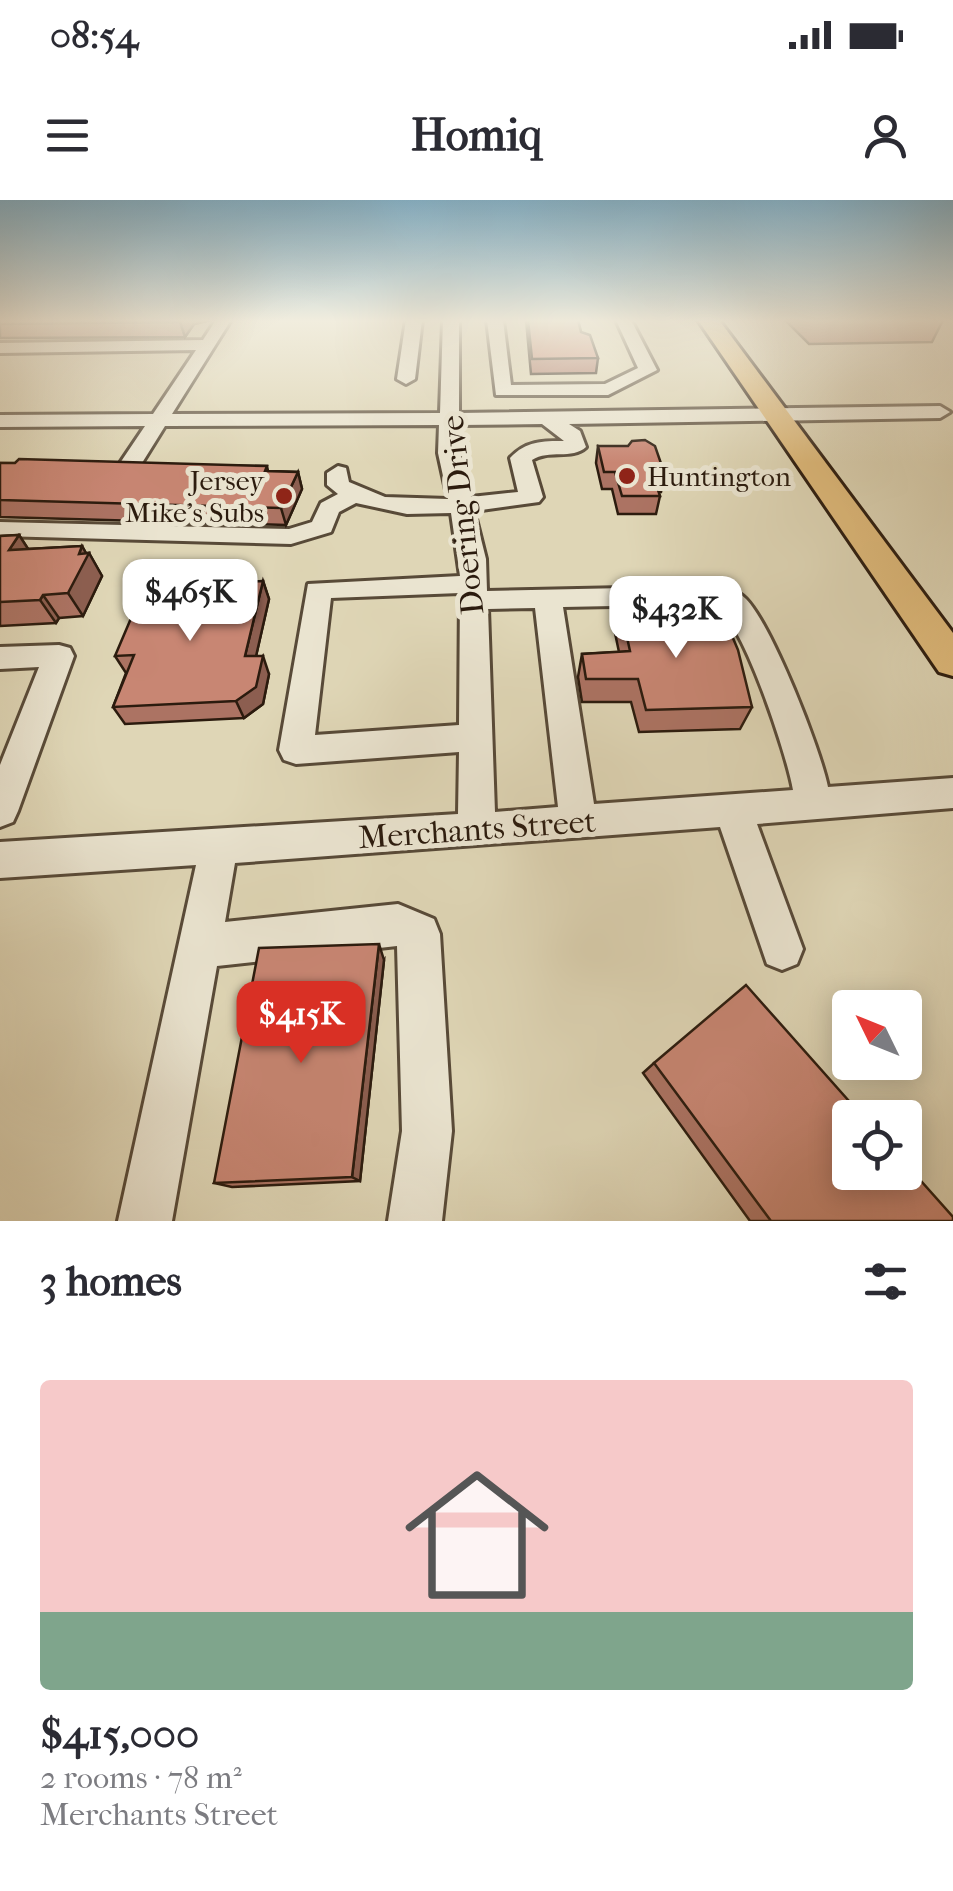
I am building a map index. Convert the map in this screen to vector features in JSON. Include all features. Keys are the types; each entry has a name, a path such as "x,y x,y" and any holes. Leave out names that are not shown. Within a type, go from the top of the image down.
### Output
{"main road":[{"path":"742,368 953,662"}],"street":[{"path":"129,466 193,368"},
{"path":"406,379 408,368"},
{"name":"Doering Drive","path":"463,368 450,419 450,469 471,543 476,830"},
{"path":"492,368 503,391 608,389 647,368"},
{"path":"0,421 778,417 940,412"},
{"path":"573,435 594,417"},
{"path":"338,473 338,485 381,504 425,508 530,497 521,458 538,447 576,447 573,435 546,418"},
{"path":"0,528 291,537 322,528 329,508 354,495"},
{"path":"475,737 296,750 318,590 474,592 548,599 718,595 733,602 741,612 791,723 814,804"},
{"path":"548,599 578,822"},
{"path":"0,658 60,656 0,811"},
{"name":"Merchants Street","path":"0,860 476,830 953,793"},
{"path":"733,810 782,948"},
{"path":"145,1221 220,846"},
{"path":"202,946 398,925 419,934 427,1131 415,1221"}],"building":[{"path":"645,440 655,446 665,475 653,475 660,496 622,496 615,472 604,472 598,446 628,446 632,441"},
{"path":"19,459 267,466 265,471 298,472 281,508 0,500 0,463 15,463"},
{"path":"19,535 9,550 82,546 79,554 89,553 68,593 43,595 40,600 0,602 0,536"},
{"path":"173,575 169,585 263,581 245,656 263,656 256,687 236,701 113,707 134,655 115,656 149,576"},
{"path":"703,609 708,623 727,624 738,650 752,707 646,710 638,679 586,679 582,654 630,651 621,610"},
{"path":"379,944 352,1177 214,1183 259,948"},
{"path":"746,985 848,1100 832,1100 832,1190 922,1190 922,1182 953,1221 771,1221 654,1063"}],"place":[{"name":"Huntington","path":"627,476"},
{"name":"Jersey Mike's Subs","path":"284,496"}]}
